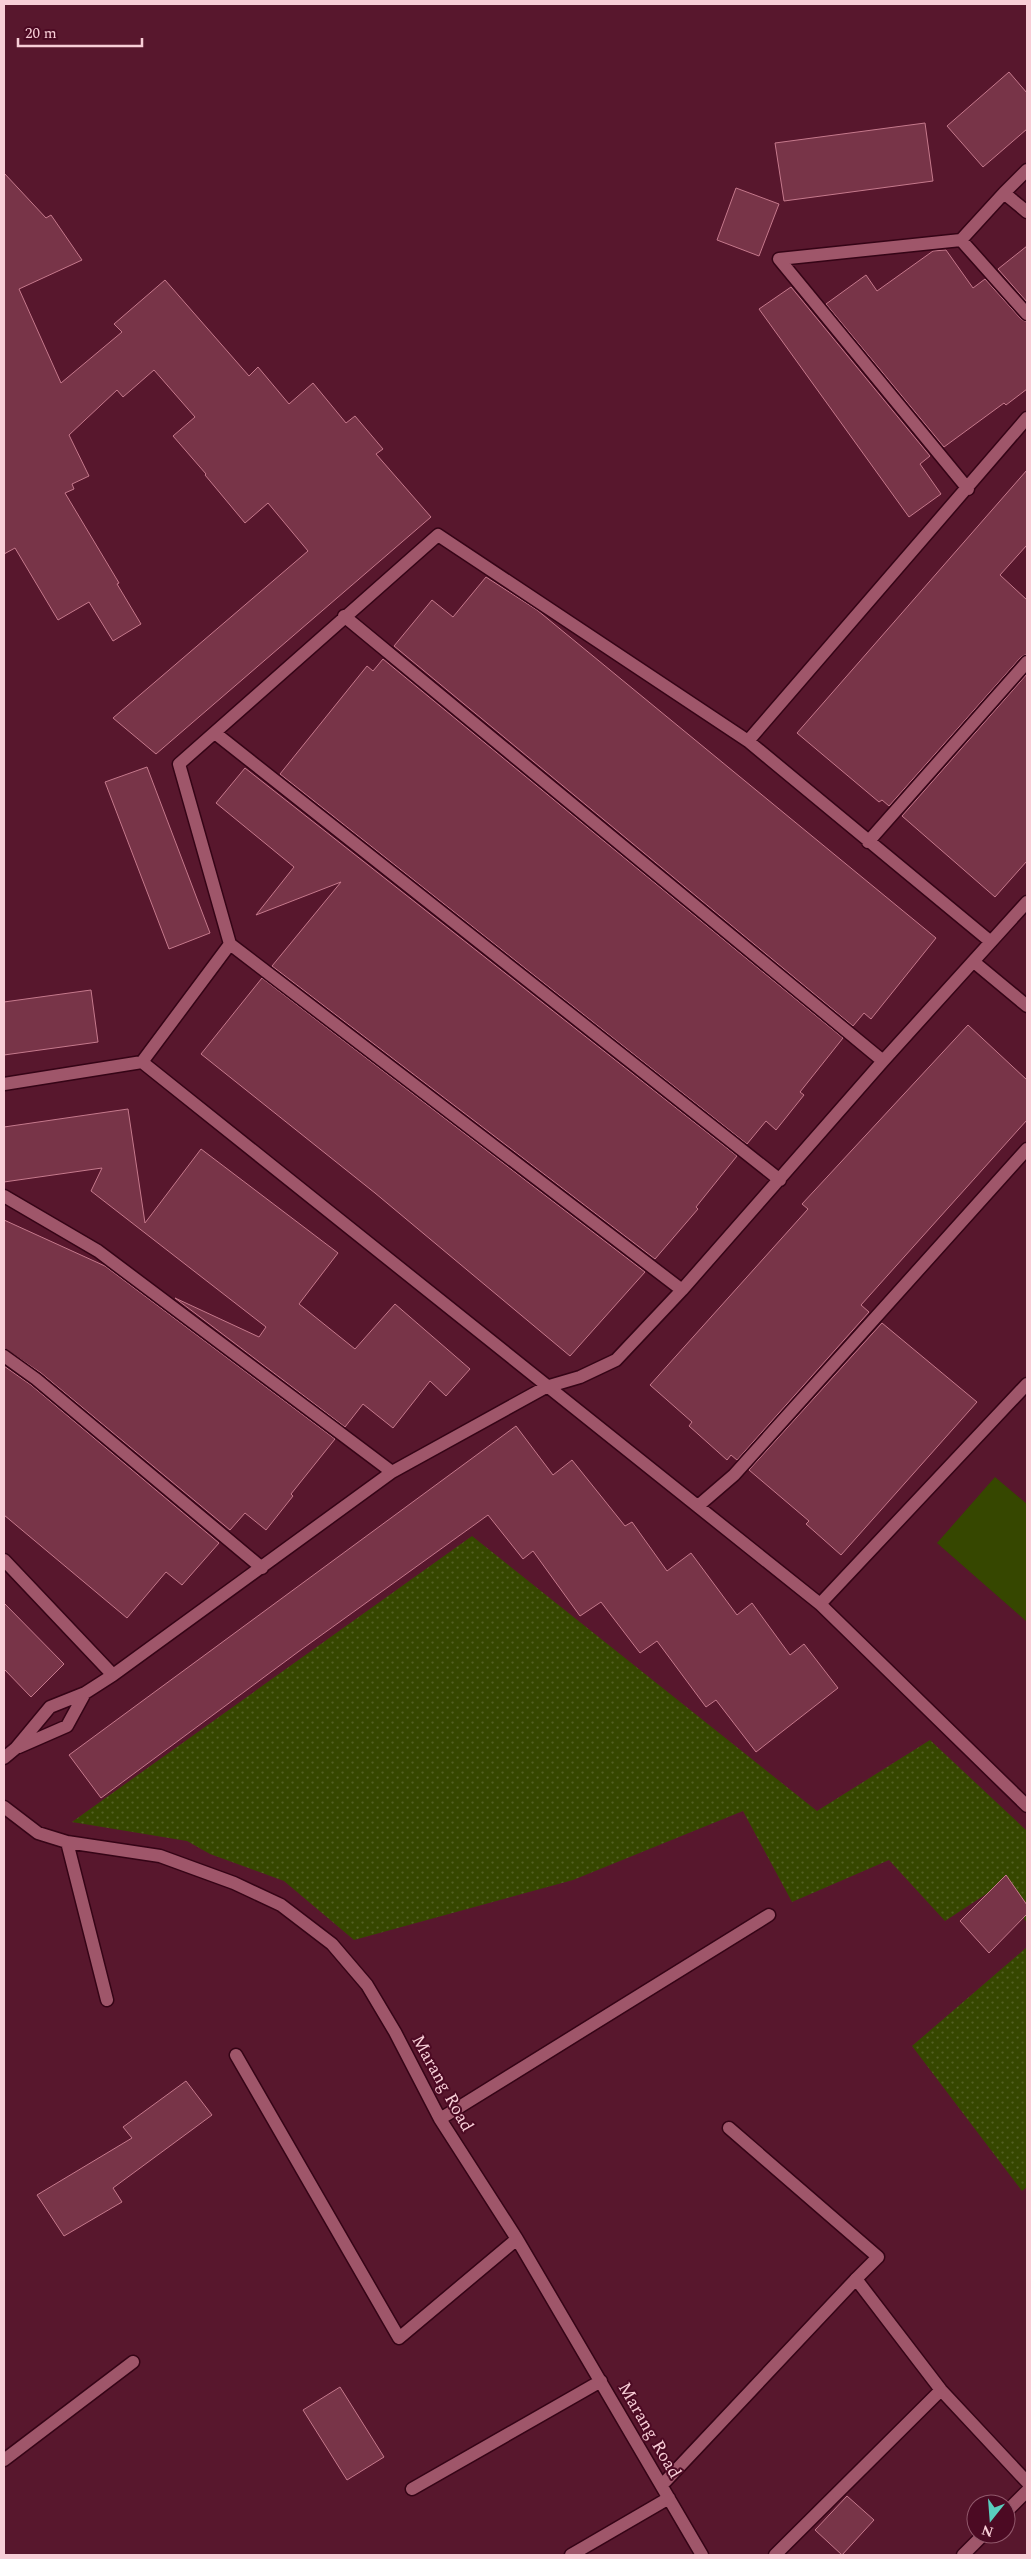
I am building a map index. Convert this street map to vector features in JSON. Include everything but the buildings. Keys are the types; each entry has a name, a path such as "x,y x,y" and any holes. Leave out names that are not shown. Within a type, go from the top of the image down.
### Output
{"street":[{"path":"968,489 779,259 961,240 1027,170"},
{"path":"1004,193 1027,212"},
{"path":"961,240 1027,314"},
{"path":"748,741 968,489 1027,418"},
{"path":"682,1290 230,944 179,764 344,616 438,535 748,741 991,942"},
{"path":"344,616 883,1061"},
{"path":"868,842 1027,662"},
{"path":"215,733 780,1180"},
{"path":"4,1758 16,1748 50,1707 85,1693 113,1675 392,1472 546,1387 580,1378 616,1360 682,1290 883,1061 1027,902"},
{"path":"4,1084 142,1062 230,944"},
{"path":"974,962 1027,1006"},
{"path":"142,1062 546,1387 820,1604 1027,1806"},
{"path":"698,1506 734,1475 1027,1149"},
{"path":"4,1196 98,1250 392,1472"},
{"path":"4,1356 28,1373 262,1568"},
{"path":"820,1604 1027,1384"},
{"path":"4,1560 113,1675"},
{"path":"16,1748 67,1726 85,1693"},
{"name":"Marang Road","path":"4,1807 38,1833 67,1842 160,1856 234,1883 281,1905 332,1944 367,1984 396,2032 440,2119 516,2239 702,2555"},
{"path":"67,1842 107,2000"},
{"path":"440,2119 769,1915"},
{"path":"236,2055 399,2338 516,2239"},
{"path":"662,2485 878,2257 729,2128"},
{"path":"856,2280 941,2390 1027,2482"},
{"path":"4,2460 133,2362"},
{"path":"412,2489 601,2381"},
{"path":"775,2555 941,2390"},
{"path":"1016,2502 1027,2491"},
{"path":"571,2555 669,2498"},
{"path":"963,2555 974,2544"}],"green space":[{"path":"995,1477 1027,1504 1027,1622 937,1543"},
{"path":"472,1536 817,1811 930,1740 1027,1831 1027,1923 1000,1885 945,1921 889,1860 792,1902 743,1811 573,1880 354,1940 284,1881 210,1854 187,1841 72,1822"},
{"path":"1027,1947 1027,2187 1022,2191 912,2046"}]}
